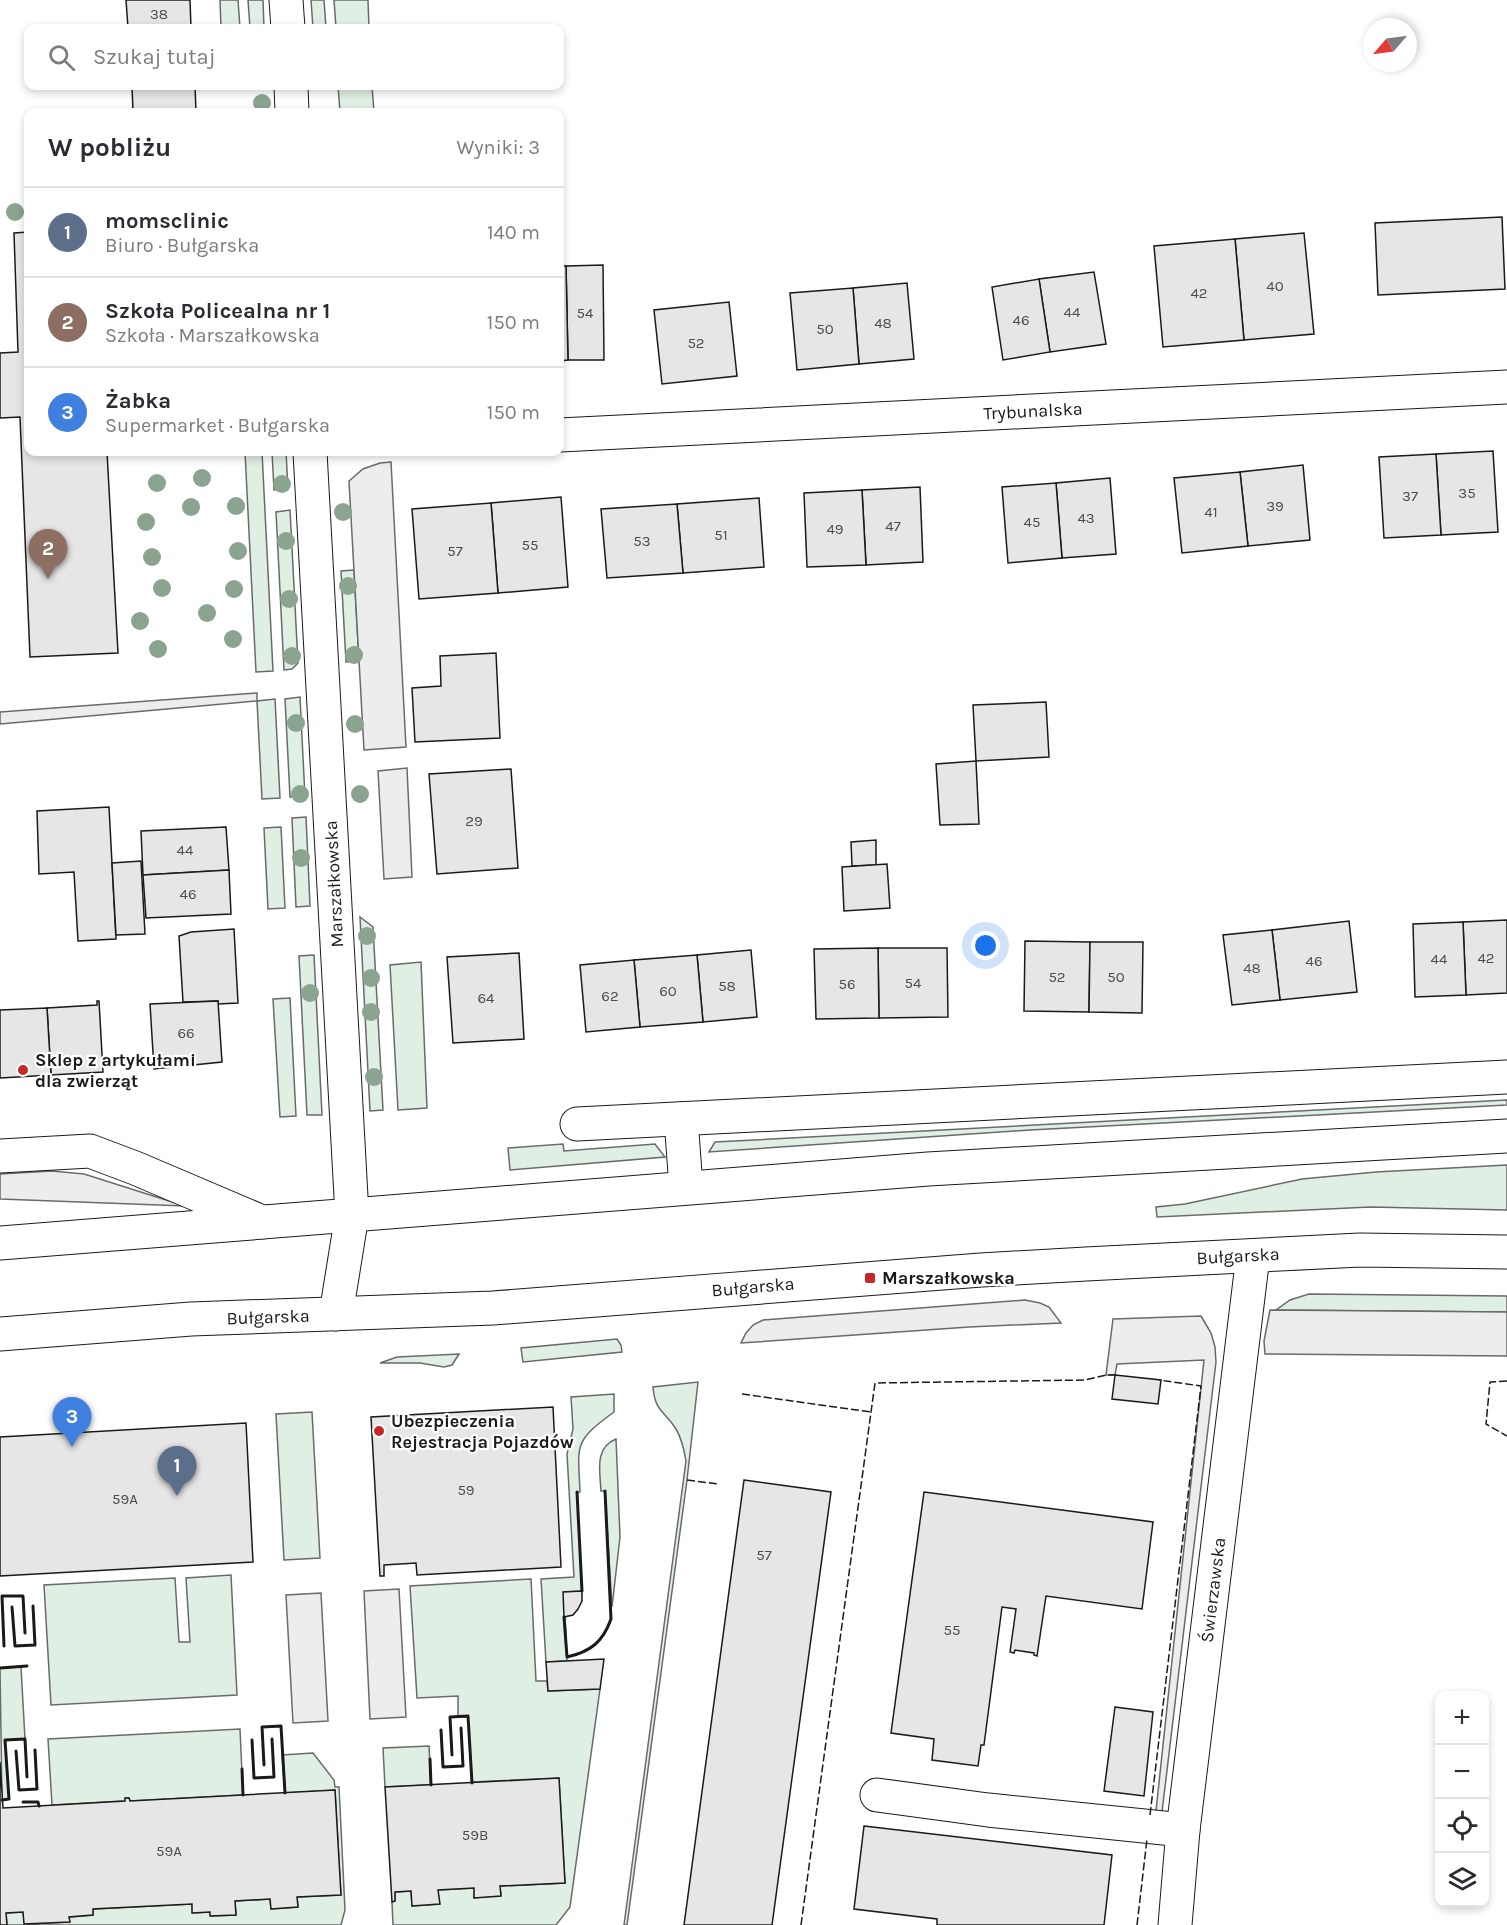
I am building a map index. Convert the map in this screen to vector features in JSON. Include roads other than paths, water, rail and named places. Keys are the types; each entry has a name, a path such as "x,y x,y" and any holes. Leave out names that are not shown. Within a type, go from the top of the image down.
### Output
{"street":[{"path":"286,0 288,24"},
{"path":"291,90 292,108"},
{"name":"Trybunalska","path":"564,435 1507,387"},
{"name":"Marszałkowska","path":"310,456 352,1215 336,1314"},
{"path":"577,1124 1507,1077"},
{"path":"681,1119 686,1187"},
{"path":"0,1243 940,1168 1507,1136"},
{"path":"0,1156 90,1151 262,1222"},
{"name":"Bułgarska","path":"0,1334 191,1319 493,1308 981,1270 1360,1250 1507,1252"},
{"name":"Świerzawska","path":"1175,1925 1183,1830 1253,1256"},
{"path":"878,1795 988,1810 1183,1830"}],"place":[{"name":"Szkoła Policealna nr 1","path":"48,579"},
{"name":"Sklep z artykułami dla zwierząt","path":"23,1070"},
{"name":"Marszałkowska","path":"870,1278"},
{"name":"Ubezpieczenia Rejestracja Pojazdów","path":"379,1431"},
{"name":"Żabka","path":"72,1447"},
{"name":"momsclinic","path":"177,1496"}]}
